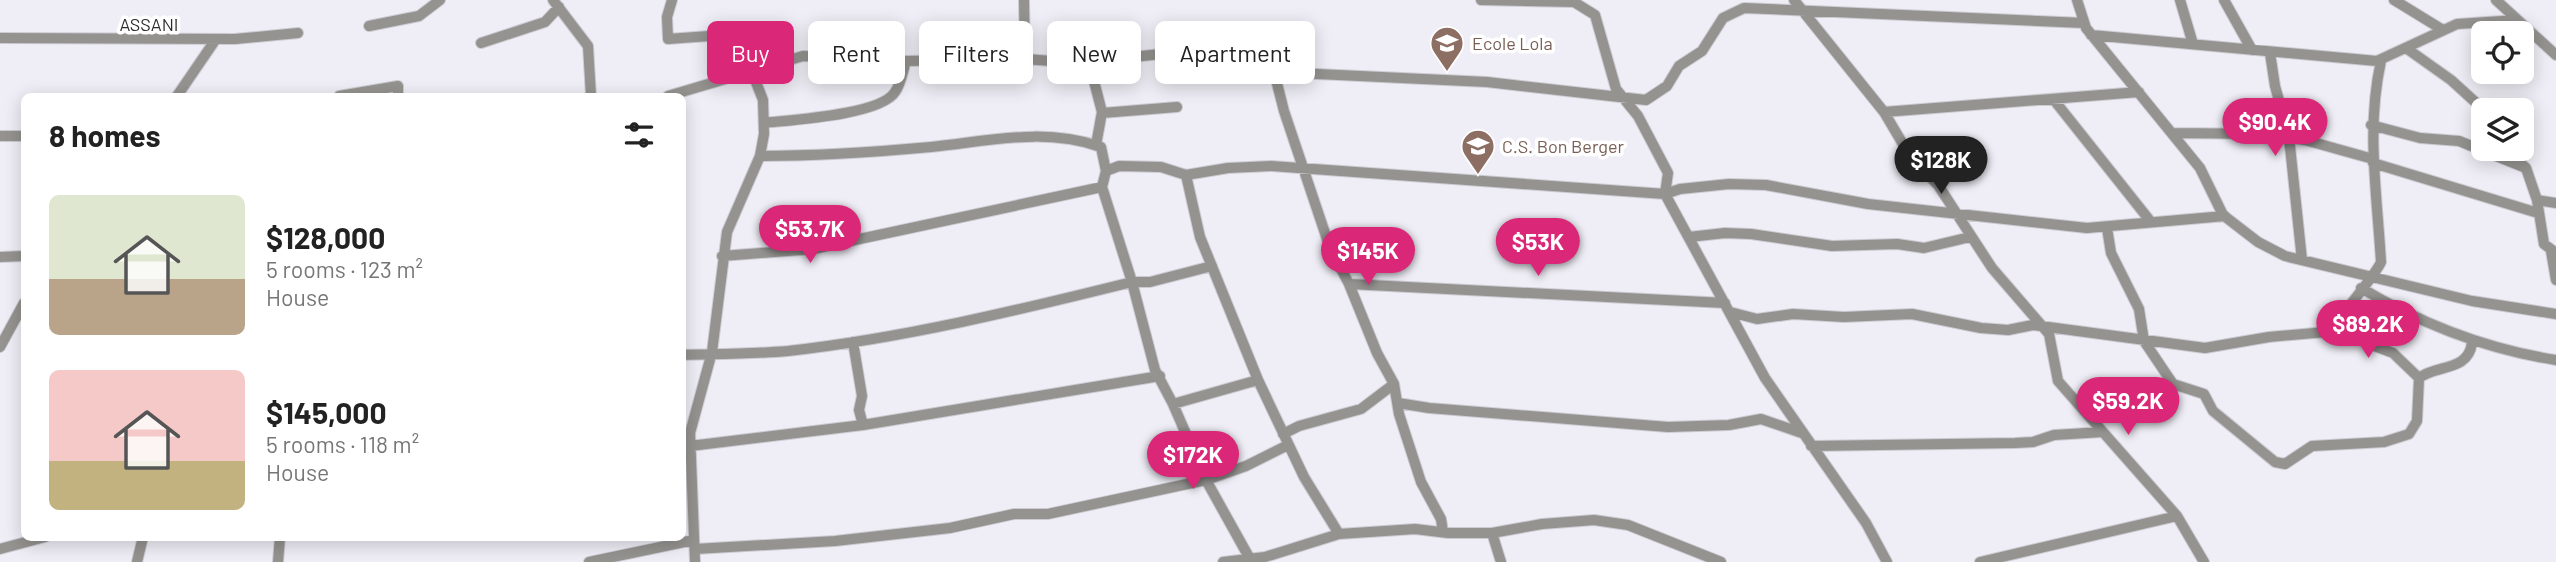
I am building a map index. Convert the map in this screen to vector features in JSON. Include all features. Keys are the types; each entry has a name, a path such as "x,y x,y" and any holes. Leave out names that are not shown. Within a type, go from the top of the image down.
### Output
{"street":[{"path":"369,26 419,16 440,0"},
{"path":"672,0 667,18 668,39 707,36"},
{"path":"1024,0 1024,21"},
{"path":"1481,0 1567,0 1580,3 1595,15 1616,89 1625,97 1668,173 1665,194 1758,367 1866,523 1888,562"},
{"path":"1794,0 1884,112 1910,156 1938,185 1992,268 2049,334 2058,381 2177,516 2204,562"},
{"path":"2077,0 2091,35 2209,181 2215,202 2225,216 2262,246 2302,260 2372,278 2472,300 2556,314"},
{"path":"2180,0 2193,44"},
{"path":"2224,0 2252,50"},
{"path":"2394,0 2443,30"},
{"path":"2496,0 2556,55"},
{"path":"481,43 545,22 556,4 588,46 591,54 587,76 590,93"},
{"path":"1315,74 1487,82 1646,100 1667,86 1679,66 1702,51 1723,18 1752,7 2084,23"},
{"path":"2091,35 2381,61 2443,30 2472,21 2516,20"},
{"name":"ASSANI","path":"0,38 216,39 298,33"},
{"path":"179,93 216,39"},
{"path":"2406,48 2451,80 2471,98"},
{"path":"2270,53 2275,86 2289,138 2302,260"},
{"path":"794,59 810,55 919,61"},
{"path":"764,123 836,116 886,100 895,93 906,61"},
{"path":"1349,284 1728,308 1765,319 1793,314 1844,317 1919,315 1970,327 2008,330 2033,325 2144,341 2213,347 2269,337 2326,332 2333,330 2381,262 2371,125 2374,83 2381,61"},
{"path":"677,93 707,84"},
{"path":"695,562 690,446 686,432 712,352 722,256 734,211 760,156 764,123 763,100 758,84"},
{"path":"1095,84 1102,113 1096,145"},
{"path":"1278,84 1284,111 1330,248 1349,284 1377,353 1394,384 1421,482 1441,519 1443,532"},
{"path":"357,93 398,86 398,93"},
{"path":"1884,112 2139,92"},
{"path":"2054,100 2151,222"},
{"path":"1102,113 1177,107"},
{"path":"2371,125 2420,138 2459,141 2526,168"},
{"path":"2172,133 2267,134 2289,138 2373,161 2423,180 2538,213"},
{"path":"760,156 840,154 1032,135 1057,136 1103,148 1106,171 1101,187 1132,282 1155,370 1174,404 1206,480 1250,559"},
{"path":"0,136 21,136"},
{"path":"2518,161 2526,168 2537,200 2540,234 2544,244 2553,252 2556,279"},
{"path":"1106,171 1119,166 1161,167 1186,175 1228,167 1271,166 1665,194 1729,184 1766,185 1868,204 2060,226 2107,228 2225,216"},
{"path":"1186,175 1200,237 1258,380 1304,477 1339,534"},
{"path":"722,256 813,249 1101,187"},
{"path":"2537,200 2556,202"},
{"path":"2107,228 2111,253 2139,309 2144,341 2173,384 2204,394 2213,411 2275,463 2285,464 2302,450 2314,445 2368,444 2407,436 2416,425 2419,378 2424,374 2467,361 2472,354 2472,343"},
{"path":"1689,237 1725,233 1751,234 1832,246 1897,244 1924,248 1970,237"},
{"path":"0,257 21,256"},
{"path":"686,355 786,351 853,342 1023,309 1132,282 1150,282 1212,267"},
{"path":"2361,288 2392,307 2472,343 2556,360"},
{"path":"0,347 21,308"},
{"path":"2338,320 2367,344 2393,353 2419,378"},
{"path":"853,342 862,396 859,410 863,425"},
{"path":"690,446 863,425 1160,376"},
{"path":"1174,404 1258,380"},
{"path":"589,562 694,544 835,541 950,528 1014,514 1048,514 1206,480 1246,466 1285,440 1299,426 1361,409 1394,384"},
{"path":"1398,403 1429,408 1668,426 1730,425 1761,419 1802,433"},
{"path":"1811,446 2015,443 2034,442 2054,435 2103,432"},
{"path":"1980,562 2177,516"},
{"path":"1223,562 1250,559 1339,534 1415,528 1443,532 1492,533 1542,524 1607,521 1628,525 1721,562"},
{"path":"1492,533 1501,562"},
{"path":"0,549 30,541"},
{"path":"137,562 142,541"},
{"path":"278,562 280,541"}],"place":[{"name":"Ecole Lola","path":"1447,73"},
{"name":"C.S. Bon Berger","path":"1478,176"}]}
